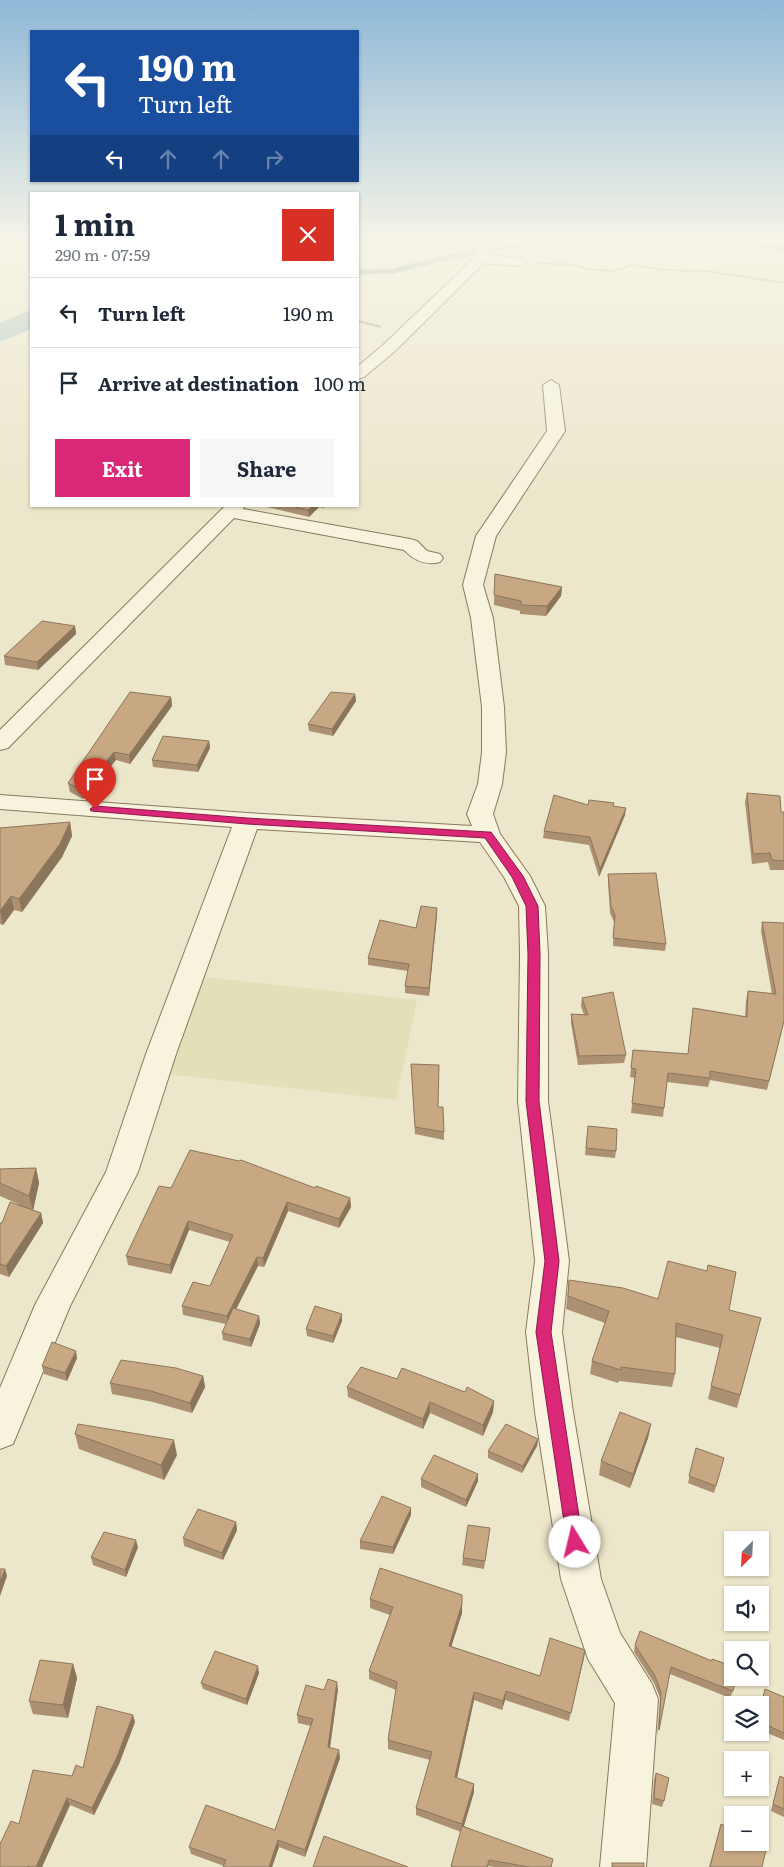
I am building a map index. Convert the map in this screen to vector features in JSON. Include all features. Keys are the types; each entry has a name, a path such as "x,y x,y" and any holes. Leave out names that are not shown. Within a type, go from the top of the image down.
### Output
{"street":[{"path":"359,373 410,328"},
{"path":"551,385 556,431 486,536 473,586 482,618 493,706 494,752 490,784 480,814 488,835 518,876 532,906 534,954 533,1101 552,1261 544,1332 581,1579 603,1644 638,1699 623,1867"},
{"path":"0,743 232,509 410,545 421,556 433,558"},
{"path":"0,802 247,821 488,835"},
{"path":"0,1432 53,1305 122,1172 161,1054 247,821"}],"green space":[{"path":"194,976 417,1000 396,1100 158,1073"}],"building":[{"path":"295,507 312,507 308,510"},
{"path":"495,574 562,587 547,606 521,605 521,601 494,595"},
{"path":"42,621 75,626 37,662 4,656"},
{"path":"130,692 171,697 129,755 114,752 82,790 68,783"},
{"path":"331,692 355,694 332,729 308,724"},
{"path":"163,736 209,741 197,765 152,760"},
{"path":"747,793 780,796 781,812 784,812 784,861 772,860 770,853 753,854"},
{"path":"554,795 588,805 589,800 614,803 613,806 626,808 600,869 590,837 544,831"},
{"path":"70,822 60,844 19,899 11,896 0,911 0,828"},
{"path":"656,873 666,944 613,938 615,915 611,906 608,874"},
{"path":"421,906 437,908 429,988 405,986 409,964 368,958 380,920 416,928"},
{"path":"762,922 784,923 784,1021 769,1081 710,1071 710,1078 668,1073 664,1108 632,1103 636,1069 631,1068 633,1050 688,1054 693,1008 747,1017 748,991 776,994"},
{"path":"613,992 626,1055 579,1056 571,1014 588,1015 582,998"},
{"path":"411,1064 439,1065 438,1107 443,1107 444,1132 415,1127"},
{"path":"588,1126 617,1129 616,1151 586,1148"},
{"path":"190,1150 241,1160 315,1188 316,1186 350,1198 339,1219 287,1202 263,1258 257,1257 227,1316 182,1306 193,1282 210,1286 233,1235 188,1221 170,1265 126,1256 159,1186 171,1188"},
{"path":"36,1168 29,1196 0,1183 0,1169"},
{"path":"10,1202 41,1213 6,1266 0,1264 0,1223 2,1223"},
{"path":"668,1261 707,1271 708,1265 736,1272 729,1310 761,1318 740,1395 711,1386 723,1335 676,1323 675,1374 621,1367 621,1370 592,1361 609,1311 568,1296 569,1280 623,1288 658,1299"},
{"path":"315,1306 342,1314 333,1336 306,1329"},
{"path":"233,1308 259,1316 250,1339 222,1333"},
{"path":"52,1342 76,1351 65,1373 42,1366"},
{"path":"121,1360 176,1368 203,1376 190,1403 151,1391 110,1383"},
{"path":"361,1367 397,1379 402,1368 465,1392 467,1387 494,1401 483,1425 430,1402 423,1419 347,1387"},
{"path":"620,1412 651,1424 633,1474 601,1461"},
{"path":"78,1424 174,1440 161,1465 75,1434"},
{"path":"506,1424 538,1439 523,1466 488,1451"},
{"path":"696,1448 724,1458 716,1486 689,1476"},
{"path":"434,1455 478,1474 466,1500 421,1479"},
{"path":"382,1496 411,1508 393,1547 360,1541"},
{"path":"198,1509 236,1522 222,1553 183,1538"},
{"path":"468,1525 490,1528 485,1561 463,1558"},
{"path":"104,1532 136,1540 125,1570 91,1557"},
{"path":"380,1568 462,1595 462,1604 449,1646 540,1676 550,1638 585,1650 571,1713 506,1691 503,1701 474,1692 455,1777 474,1784 462,1824 416,1808 432,1752 388,1740 397,1682 369,1671 393,1607 370,1599"},
{"path":"0,1569 5,1569 0,1582"},
{"path":"640,1631 712,1661 712,1659 724,1663 724,1686 734,1686 733,1691 671,1667 659,1730 661,1692 655,1676 635,1645"},
{"path":"215,1651 258,1666 246,1699 201,1683"},
{"path":"40,1660 73,1664 63,1705 29,1701"},
{"path":"328,1679 337,1682 328,1747 339,1750 305,1850 278,1840 269,1867 223,1867 226,1860 189,1847 206,1805 275,1830 313,1719 297,1715 306,1685 324,1690"},
{"path":"765,1689 784,1697 784,1733 769,1726 769,1696 763,1696"},
{"path":"97,1706 133,1715 117,1757 92,1808 67,1798 36,1867 0,1867 0,1844 11,1821 19,1824 33,1770 72,1776 76,1765 83,1768"},
{"path":"656,1773 669,1778 664,1801 654,1798"},
{"path":"780,1776 784,1778 784,1809 773,1804"},
{"path":"721,1824 724,1826 724,1851 766,1851 762,1867 710,1867"},
{"path":"462,1826 553,1859 551,1867 529,1867 489,1860 487,1867 451,1866"},
{"path":"324,1836 408,1867 313,1867"},
{"path":"612,1863 644,1863 644,1867 612,1867"}],"waterway":[{"path":"0,334 11,328"}],"route":[{"path":"95,809 247,821 488,835 518,876 532,906 534,954 533,1101 538,1157 552,1261 544,1332 554,1412 575,1542"}]}
